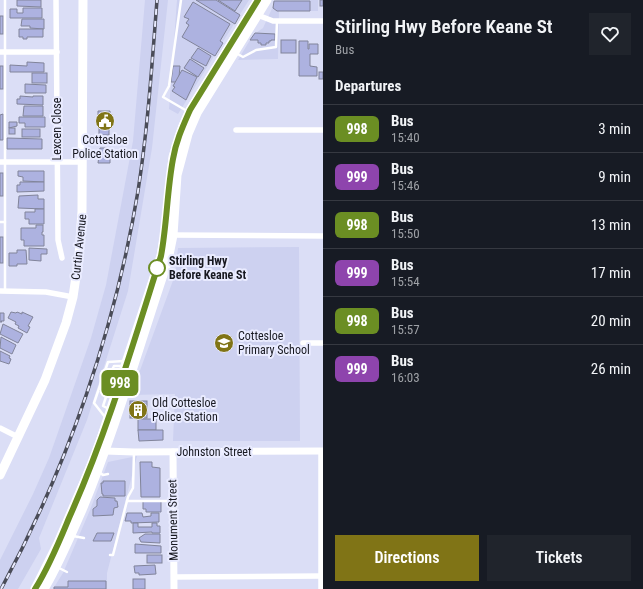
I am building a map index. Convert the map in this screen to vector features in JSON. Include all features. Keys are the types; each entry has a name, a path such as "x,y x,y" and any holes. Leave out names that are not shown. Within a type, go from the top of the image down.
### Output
{"main road":[{"path":"44,589 57,567 106,450 111,422 111,411 169,234 178,175 188,134 197,113 235,52 254,14 258,0"},
{"path":"35,589 58,544 111,422 168,260 173,157 182,126 254,14 267,0"},
{"name":"Curtin Avenue","path":"0,475 55,356 73,297 79,256 82,211 82,1"}],"street":[{"name":"Lexcen Close","path":"56,0 58,240 62,258"},
{"path":"254,14 271,21 323,21"},
{"path":"2,52 57,52"},
{"path":"236,130 323,130"},
{"path":"2,162 82,162"},
{"path":"169,234 323,236"},
{"path":"2,292 46,292 73,297"},
{"path":"303,343 323,343"},
{"path":"0,428 18,437"},
{"name":"Johnston Street","path":"106,450 134,452 322,452"},
{"name":"Monument Street","path":"173,452 174,589"},
{"path":"321,589 322,452"},
{"path":"174,577 321,576"}],"lane":[{"path":"2,292 5,222 2,162 4,108 2,52 5,0"},
{"path":"181,0 169,86 163,97 189,113"},
{"path":"235,52 243,57 256,50 276,47 277,21"},
{"path":"0,222 5,222"},
{"path":"111,422 94,403 108,362 126,363"},
{"path":"110,554 113,555 127,501 133,488 134,452"},
{"path":"98,472 103,475 108,474"},
{"path":"127,501 173,501"},
{"path":"71,535 84,538"},
{"path":"57,567 67,572"}],"shaded area":[{"path":"145,0 168,0 152,148 128,291 87,420 39,538 41,549 18,589 0,589 0,560 49,458 91,338 106,285 133,141"},
{"path":"177,0 249,0 178,114 169,109"},
{"path":"276,0 318,0 318,11 279,11 278,59 238,60 253,35 263,28"},
{"name":"Cottesloe Primary School","path":"299,247 300,441 173,441 175,394 131,395 175,275 178,248"},
{"path":"137,456 107,573 107,589 53,589 63,573 90,510 108,462"}],"building":[{"path":"17,0 41,0 41,7 17,6"},
{"path":"196,0 216,0 240,15 235,24"},
{"path":"218,0 242,0 235,11"},
{"path":"320,0 323,0 323,6 320,6"},
{"path":"274,1 310,1 310,11 277,11 273,8"},
{"path":"193,2 230,24 220,41 223,43 215,56 182,37 189,25 186,23 189,19 184,17"},
{"path":"23,8 42,8 42,18 10,18 10,9 17,9 17,13 23,13"},
{"path":"0,16 3,16 3,34 0,34"},
{"path":"22,19 44,19 44,29 21,26"},
{"path":"19,29 43,29 43,37 27,37 27,39 23,39 23,37 19,37"},
{"path":"255,33 275,34 275,40 269,41 266,45 261,45 261,43 258,43 258,40 250,40"},
{"path":"281,40 296,40 296,53 281,53"},
{"path":"299,41 308,41 308,49 309,44 318,44 318,54 310,54 310,66 317,67 317,76 299,76"},
{"path":"198,48 211,56 206,66 191,58"},
{"path":"190,59 204,68 198,77 184,68"},
{"path":"27,62 44,63 44,72 10,72 10,65 27,66"},
{"path":"0,66 3,66 3,89 0,89"},
{"path":"173,66 180,66 179,77 176,82 171,82"},
{"path":"182,70 197,77 186,100 172,91 175,87 173,86"},
{"path":"319,72 323,72 323,79 319,79"},
{"path":"32,73 47,73 47,83 32,83"},
{"path":"25,84 46,85 46,93 25,93"},
{"path":"20,96 43,96 43,105 17,104 17,99 20,99"},
{"path":"24,106 43,106 43,116 23,116"},
{"path":"98,111 110,111 109,135 99,135 99,125 101,125 101,123 98,123"},
{"path":"3,114 3,140 0,140 0,115"},
{"path":"19,117 45,117 45,127 25,127 25,123 19,123"},
{"path":"9,122 17,122 17,126 9,128"},
{"path":"9,128 15,128 15,134 9,134"},
{"path":"22,129 40,129 40,137 22,137"},
{"path":"7,138 42,139 42,149 7,149"},
{"path":"100,148 108,148 110,163 98,163"},
{"path":"18,171 44,171 44,182 23,181 23,177 18,176"},
{"path":"0,173 3,173 3,196 0,196"},
{"path":"20,182 44,182 44,191 17,192 17,185 20,185"},
{"path":"38,195 38,199 44,199 44,209 18,208 19,196"},
{"path":"35,209 44,209 44,224 29,224 29,219 25,219 25,212 35,212"},
{"path":"36,225 43,225 42,235 44,235 44,246 24,246 24,240 21,240 21,228 36,228"},
{"path":"0,237 3,237 3,263 0,263"},
{"path":"29,248 47,249 47,254 41,254 41,261 29,260"},
{"path":"17,250 26,250 27,264 9,266 9,253 17,253"},
{"path":"11,312 22,314 22,312 33,317 28,326 30,327 27,333 18,328 19,326 15,324 16,322 8,318"},
{"path":"0,313 4,313 4,321 1,321 2,322 0,322"},
{"path":"3,324 23,334 18,343 0,334"},
{"path":"1,337 16,345 12,354 0,348"},
{"path":"0,351 10,356 9,358 11,359 9,364 0,361"},
{"path":"102,380 109,382 106,392 99,390"},
{"name":"Old Cottesloe Police Station","path":"130,401 147,401 147,418 130,418"},
{"path":"138,419 156,419 156,430 138,430"},
{"path":"138,430 163,430 163,440 139,441"},
{"path":"140,462 152,462 152,467 160,468 160,497 141,497"},
{"path":"103,481 125,481 125,496 103,496 101,483 103,483"},
{"path":"100,497 115,498 118,507 114,508 113,515 93,516 93,509 97,506 97,500"},
{"path":"143,501 161,501 161,512 146,512 146,509 143,509"},
{"path":"127,513 142,513 143,517 151,516 151,513 159,513 159,522 131,523 131,521 125,521"},
{"path":"133,523 138,523 138,527 152,527 152,523 157,523 157,526 160,526 160,533 133,533"},
{"path":"97,533 114,533 111,541 93,541"},
{"path":"145,534 160,534 160,543 141,542 139,538"},
{"path":"135,544 161,546 161,553 135,553"},
{"path":"147,555 162,555 162,563 147,563"},
{"path":"155,565 156,574 139,575 139,573 135,573 134,566"},
{"path":"133,579 145,579 145,589 133,589"},
{"path":"68,581 106,581 106,589 54,589 54,587 68,587"}],"railway":[{"path":"1,589 25,542 68,445 86,396 116,294 138,191 149,96 157,0"}],"bus line":[{"name":"998","path":"35,589 41,580 58,544 92,464 108,420 161,256 168,209 170,175 173,157 182,126 190,110 258,0"}],"place":[{"name":"Cottesloe Police Station","path":"105,121"},
{"name":"Stirling Hwy Before Keane St","path":"157,268"},
{"name":"Cottesloe Primary School","path":"224,343"},
{"name":"Old Cottesloe Police Station","path":"138,410"}]}
